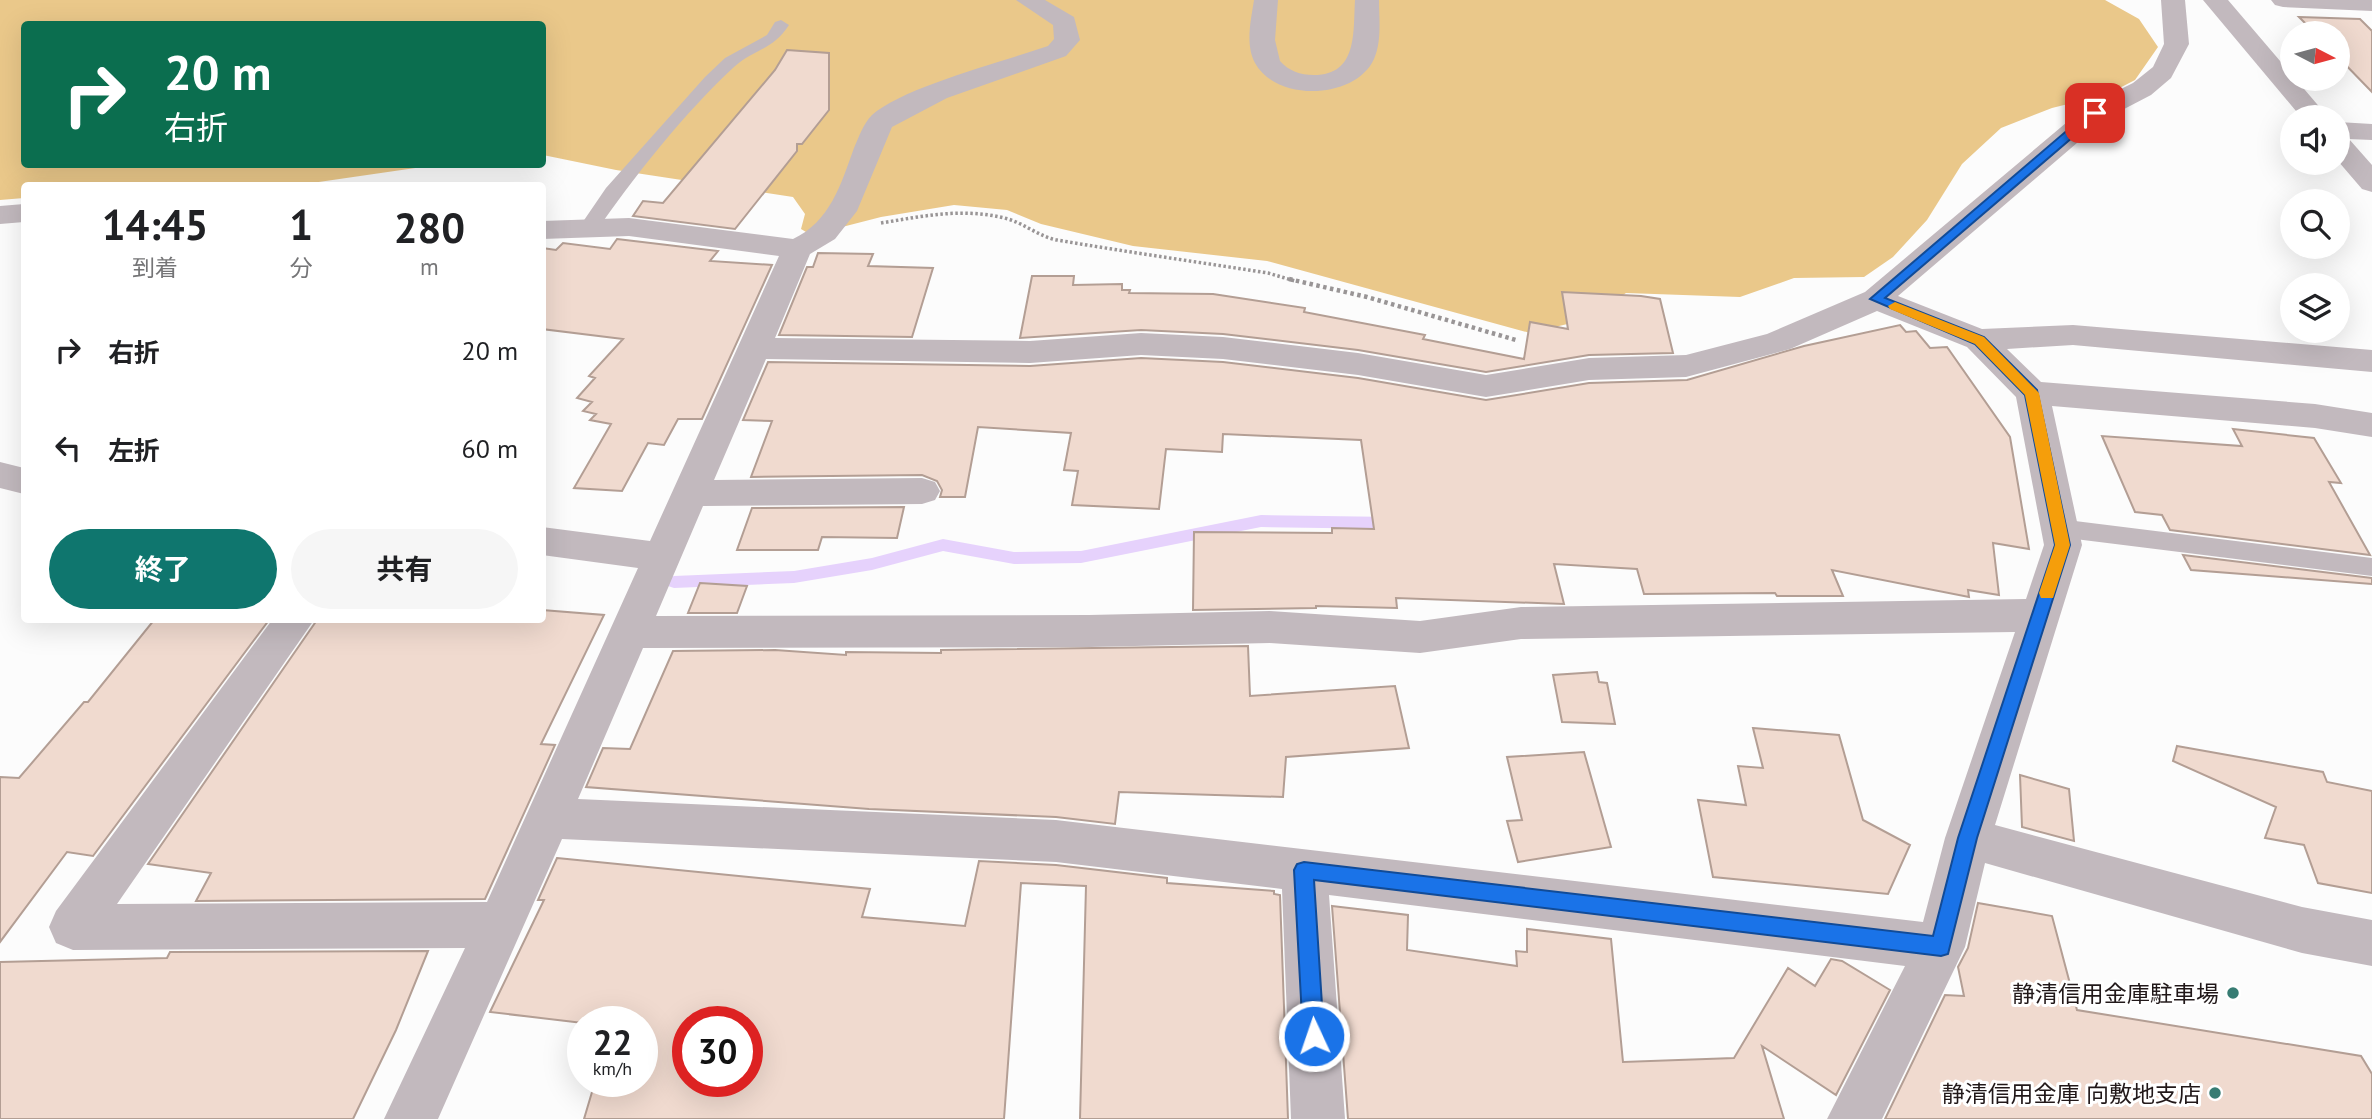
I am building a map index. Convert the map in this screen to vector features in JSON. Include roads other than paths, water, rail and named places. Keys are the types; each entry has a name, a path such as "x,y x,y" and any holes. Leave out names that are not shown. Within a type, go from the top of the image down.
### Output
{"street":[{"path":"546,230 629,227 797,250 819,241 836,225 873,134 883,120 907,106 1057,51 1067,40 1065,22 1028,0"},
{"path":"1266,0 1262,46 1269,65 1281,76 1319,82 1339,79 1350,73 1361,60 1367,0"},
{"path":"753,348 1030,352 1141,344 1223,348 1358,364 1486,386 1589,369 1686,366 1778,342 1876,299 2095,113 2126,99 2161,75 2176,48 2173,0"},
{"path":"2215,0 2305,105"},
{"path":"2283,0 2372,4"},
{"path":"2350,131 2372,132"},
{"path":"2350,157 2372,183"},
{"path":"0,215 21,213"},
{"path":"411,1119 501,925 660,557 797,250"},
{"path":"1854,1119 1941,947 1968,838 2063,545 2032,393 1979,341 1876,299"},
{"path":"1979,341 2073,335 2372,361"},
{"path":"2032,393 2315,416 2372,425"},
{"path":"0,475 21,480"},
{"path":"689,493 922,491"},
{"path":"546,542 660,557"},
{"path":"628,632 1089,631 1270,627 1420,637 1521,623 1986,618 2040,614"},
{"path":"292,623 73,927 501,925"},
{"path":"547,818 1056,841 1941,947"},
{"path":"1968,838 2302,930 2372,943"},
{"path":"1304,870 1318,1119"}],"lane":[{"path":"588,229 613,192 711,82 731,61 773,38 781,25"},
{"path":"2059,528 2372,567"}],"waterway":[{"path":"674,582 794,577 872,564 943,545 1014,558 1081,557 1261,521 1394,523"}],"place":[{"name":"静清信用金庫駐車場","path":"2233,993"},
{"name":"静清信用金庫 向敷地支店","path":"2215,1093"}]}
